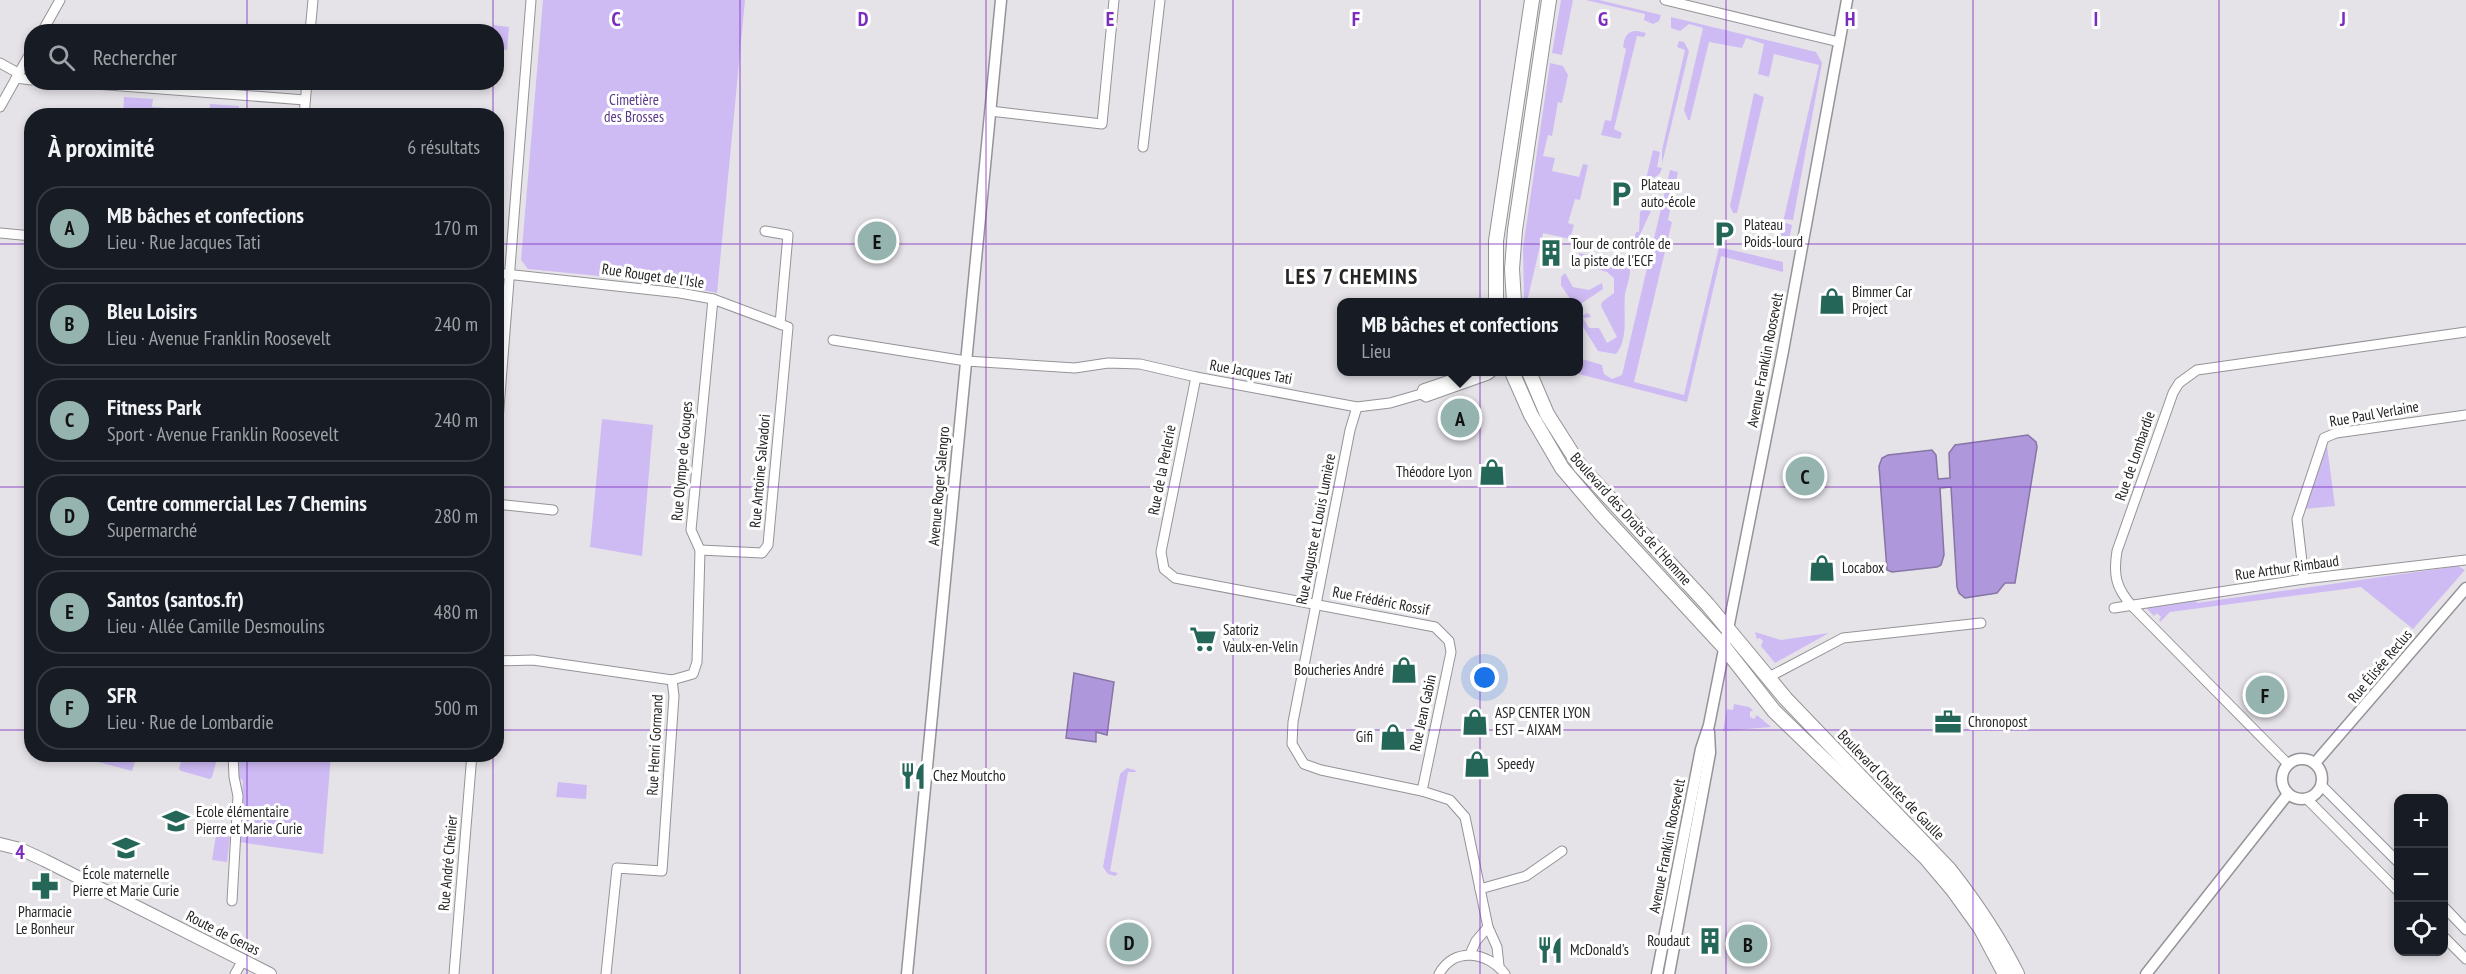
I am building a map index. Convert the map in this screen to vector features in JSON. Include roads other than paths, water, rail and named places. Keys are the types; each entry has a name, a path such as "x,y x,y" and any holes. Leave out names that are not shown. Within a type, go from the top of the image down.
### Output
{"main road":[{"path":"1496,298 1496,241 1532,0"},
{"path":"1514,298 1512,270 1514,240 1550,0"},
{"name":"Boulevard des Droits de l'Homme","path":"1514,376 1534,421 1562,468 1616,531 1724,647"},
{"name":"Boulevard des Droits de l'Homme","path":"1530,376 1547,414 1580,466 1728,629"},
{"name":"Boulevard Charles de Gaulle","path":"1728,629 1786,699 1949,869 1971,897 2005,950 2017,974"},
{"name":"Boulevard Charles de Gaulle","path":"1724,647 1774,711 1926,858 1981,929 2005,974"},
{"name":"Route de Genas","path":"0,844 20,849 44,860 270,974"}],"street":[{"path":"46,24 60,0"},
{"path":"311,24 313,0"},
{"path":"504,348 531,0"},
{"name":"Avenue Roger Salengro","path":"907,974 1001,0"},
{"path":"990,111 1102,124 1114,0"},
{"path":"1143,147 1160,0"},
{"path":"1665,0 1839,42"},
{"name":"Avenue Franklin Roosevelt","path":"1657,974 1783,351 1847,0"},
{"path":"0,63 17,76 24,78"},
{"path":"0,107 24,64"},
{"path":"174,90 305,100"},
{"path":"304,108 306,90"},
{"path":"765,231 788,235 784,326"},
{"path":"0,233 24,235"},
{"name":"Rue Rouget de l'Isle","path":"504,274 680,293 713,299 784,326"},
{"name":"Rue Olympe de Gouges","path":"672,680 693,674 697,662 700,550 691,530 713,299"},
{"name":"Rue Antoine Salvadori","path":"700,550 762,553 768,545 784,326"},
{"name":"Rue de Lombardie","path":"2288,764 2132,606 2118,589 2114,567 2117,551 2173,393 2186,377 2197,370 2466,332"},
{"path":"833,340 966,361"},
{"name":"Rue Jacques Tati","path":"966,361 1075,368 1108,363 1140,364 1196,377 1357,406 1390,403 1421,394 1426,397 1485,376"},
{"name":"Rue Jacques Tati","path":"1421,394 1423,389 1461,376"},
{"name":"Rue de la Perlerie","path":"1164,569 1161,552 1196,377"},
{"name":"Rue Auguste et Louis Lumière","path":"1357,406 1350,430 1293,723 1292,744 1304,764 1321,770 1422,791 1450,800 1465,817 1488,927 1497,947 1502,970"},
{"name":"Rue Paul Verlaine","path":"2304,579 2297,519 2324,438 2336,433 2466,415"},
{"path":"504,505 553,510"},
{"name":"Rue Arthur Rimbaud","path":"2114,608 2304,579 2466,560"},
{"name":"Rue Frédéric Rossif","path":"1164,569 1175,579 1435,627 1449,641"},
{"name":"Rue Élisée Reclus","path":"2315,763 2466,588"},
{"path":"1769,677 1843,638 1981,623"},
{"name":"Rue Jean Gabin","path":"1422,791 1451,652 1449,641"},
{"name":"Rue Henri Gormand","path":"504,661 533,660 672,680 674,696 662,871 617,868 606,974"},
{"name":"Avenue Franklin Roosevelt","path":"1669,974 1710,753 1709,725"},
{"path":"2304,758 2315,763 2322,773 2321,785 2313,796 2300,799 2288,794 2284,789 2281,776 2288,764 2304,758"},
{"path":"232,901 238,796 233,762"},
{"name":"Rue André Chénier","path":"454,974 471,762"},
{"path":"2321,785 2394,858"},
{"path":"2146,974 2288,794"},
{"path":"2307,798 2394,887"},
{"path":"1480,889 1526,876 1562,851"},
{"path":"2448,911 2466,930"},
{"path":"1470,954 1476,941 1488,927"},
{"path":"2448,941 2466,959"},
{"path":"1439,974 1454,959 1470,954 1481,956 1502,970"},
{"path":"235,974 243,960"}],"place":[{"name":"Plateau auto-école","path":"1621,194"},
{"name":"Plateau Poids-lourd","path":"1724,234"},
{"name":"Santos (santos.fr)","path":"877,241"},
{"name":"Tour de contrôle de la piste de l'ECF","path":"1551,253"},
{"name":"Bimmer Car Project","path":"1832,301"},
{"name":"MB bâches et confections","path":"1460,418"},
{"name":"Théodore Lyon","path":"1492,472"},
{"name":"Fitness Park","path":"1805,476"},
{"name":"Locabox","path":"1822,568"},
{"name":"Satoriz Vaulx-en-Velin","path":"1203,639"},
{"name":"Boucheries André","path":"1404,670"},
{"name":"SFR","path":"2265,695"},
{"name":"ASP CENTER LYON EST – AIXAM","path":"1475,722"},
{"name":"Chronopost","path":"1948,722"},
{"name":"Gifi","path":"1393,737"},
{"name":"Speedy","path":"1477,764"},
{"name":"Chez Moutcho","path":"913,776"},
{"name":"Ecole élémentaire Pierre et Marie Curie","path":"176,821"},
{"name":"École maternelle Pierre et Marie Curie","path":"126,848"},
{"name":"Pharmacie Le Bonheur","path":"45,886"},
{"name":"Roudaut","path":"1710,941"},
{"name":"Centre commercial Les 7 Chemins","path":"1129,942"},
{"name":"Bleu Loisirs","path":"1748,944"},
{"name":"McDonald's","path":"1550,950"}],"district":[{"name":"LES 7 CHEMINS","path":"1352,277"}],"park label":[{"name":"Cimetière des Brosses","path":"634,108"}]}
